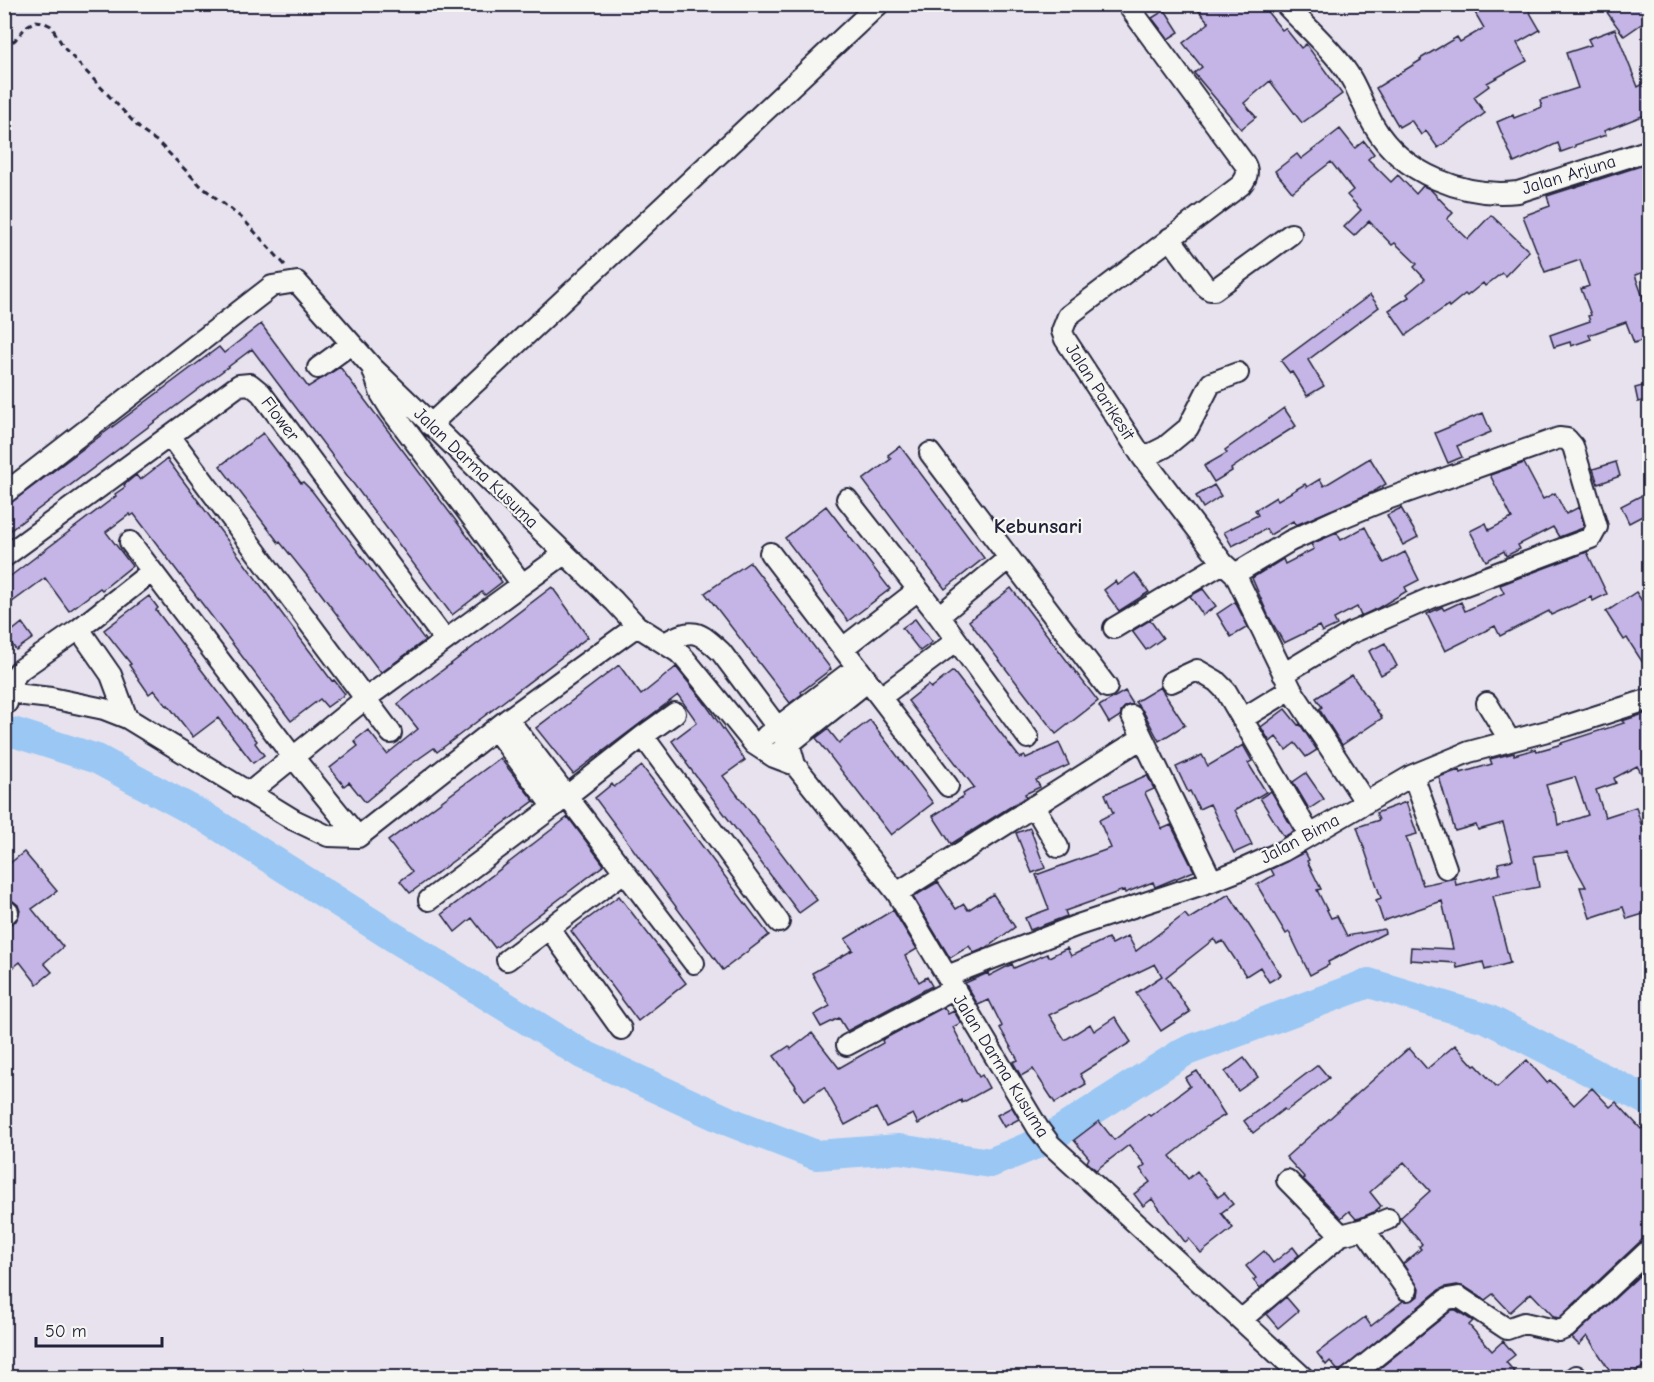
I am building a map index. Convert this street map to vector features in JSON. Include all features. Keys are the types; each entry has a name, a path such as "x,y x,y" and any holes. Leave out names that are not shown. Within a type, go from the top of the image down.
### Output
{"street":[{"path":"430,425 879,4"},
{"name":"Jalan Parikesit","path":"1127,4 1246,166 1245,180 1068,316 1062,331 1143,458 1229,569 1287,681 1366,803"},
{"name":"Jalan Arjuna","path":"1285,4 1344,67 1354,82 1375,128 1384,140 1405,160 1434,177 1483,193 1518,192 1650,150"},
{"path":"1170,238 1205,286 1214,290 1291,234"},
{"path":"4,495 273,286 297,282"},
{"name":"Jalan Darma Kusuma","path":"297,282 373,368 430,425 506,496 637,626 665,643 685,659 754,744 774,757 795,765"},
{"path":"318,369 351,344"},
{"path":"373,368 376,384 391,410 522,584"},
{"path":"1143,458 1165,447 1188,428 1211,383 1238,373"},
{"name":"Flower","path":"4,557 239,385 250,384 261,393 445,640"},
{"path":"170,436 391,733"},
{"path":"1114,628 1229,569 1390,498 1559,438 1567,439 1574,446 1597,527 1592,538 1433,597 1351,633 1287,681 1242,719"},
{"path":"930,453 1107,687"},
{"path":"847,500 939,616 1028,738"},
{"path":"129,542 357,837"},
{"path":"250,792 365,699 564,554"},
{"path":"770,554 948,786"},
{"path":"939,616 1009,558"},
{"path":"151,572 20,670 9,695 82,703 128,718 294,820 328,836 357,837 502,724 637,626"},
{"path":"843,648 918,590"},
{"path":"79,628 111,675 128,718"},
{"name":"Jalan Darma Kusuma","path":"665,643 685,633 694,632 721,652 789,743 795,765 897,893 1038,1128 1050,1144 1304,1377"},
{"path":"881,697 956,641"},
{"path":"1171,682 1197,670 1216,681 1226,691 1310,835"},
{"path":"754,744 863,674"},
{"path":"774,757 863,674"},
{"name":"Jalan Bima","path":"847,1045 950,982 1078,925 1212,881 1283,851 1413,775 1469,752 1566,726 1650,699"},
{"path":"1487,703 1510,741"},
{"path":"429,900 675,712"},
{"path":"1132,716 1212,881"},
{"path":"502,724 560,801 624,872 694,963"},
{"path":"643,736 779,922"},
{"path":"897,893 1142,738"},
{"path":"1413,775 1446,868"},
{"path":"1034,806 1058,847"},
{"path":"507,960 624,872"},
{"path":"549,928 621,1029"},
{"path":"1287,1180 1341,1235"},
{"path":"1241,1320 1341,1235 1388,1219"},
{"path":"1364,1229 1407,1290"},
{"path":"1349,1377 1447,1299 1459,1298 1507,1329 1524,1323 1559,1331 1566,1328 1650,1249"}],"path":[{"path":"4,48 35,21 51,26 65,49 143,132 158,142 202,187 243,219 294,274 297,282"}],"building":[{"path":"1193,4 1261,4 1282,30 1285,28 1301,48 1306,44 1342,94 1302,123 1270,81 1244,103 1256,117 1241,129 1194,73 1202,67 1183,43 1209,23"},
{"path":"1470,4 1525,4 1540,30 1517,43 1527,61 1487,83 1489,86 1474,97 1485,113 1438,148 1426,131 1421,135 1411,120 1399,127 1376,88 1457,37 1460,42 1484,28"},
{"path":"1601,4 1650,4 1650,18 1624,36"},
{"path":"1165,10 1179,32 1168,39 1152,18"},
{"path":"1615,29 1638,87 1650,80 1650,113 1604,131 1606,135 1575,145 1575,147 1561,152 1558,143 1514,163 1497,122 1542,107 1540,100 1578,88 1566,53 1591,45 1588,39"},
{"path":"1340,129 1355,148 1364,141 1374,154 1368,159 1391,182 1398,175 1416,194 1423,186 1430,189 1453,213 1447,219 1468,239 1491,215 1529,251 1505,276 1502,273 1485,286 1483,283 1467,296 1465,294 1406,335 1389,310 1409,297 1407,294 1425,279 1414,267 1417,264 1395,243 1392,245 1369,221 1354,236 1344,227 1361,210 1347,195 1353,190 1331,162 1292,192 1275,171 1297,154 1301,159"},
{"path":"1650,163 1650,270 1635,275 1650,317 1650,338 1634,343 1626,322 1589,335 1591,339 1571,346 1570,342 1554,347 1550,335 1590,321 1588,316 1591,315 1581,289 1589,286 1580,260 1545,272 1523,216 1550,206 1547,196"},
{"path":"1370,295 1379,307 1308,360 1324,386 1307,396 1292,372 1290,373 1281,361"},
{"path":"261,324 308,387 340,367 502,582 485,595 482,592 452,615 252,349 4,535 4,508 219,347 224,353"},
{"path":"1650,384 1650,399 1638,402 1635,388"},
{"path":"1284,408 1296,426 1214,482 1204,466 1227,453 1225,450"},
{"path":"1483,413 1491,432 1457,446 1462,457 1448,463 1435,433"},
{"path":"263,433 301,483 303,482 312,491 425,640 381,673 220,466"},
{"path":"900,446 984,558 945,589 863,480 891,459 888,455"},
{"path":"1370,458 1386,484 1373,492 1296,525 1293,521 1270,535 1266,529 1232,546 1224,532 1258,515 1255,510 1276,497 1278,500 1305,484 1307,487 1320,479 1324,486"},
{"path":"167,459 332,681 334,680 345,694 327,707 320,699 291,721 134,514 131,516 130,514 106,532 132,566 102,590 100,588 69,611 45,578 4,608 4,581 116,496 115,494 136,475 140,480"},
{"path":"1616,462 1620,476 1598,484 1593,469"},
{"path":"1524,463 1543,499 1555,493 1566,514 1579,507 1584,526 1559,537 1553,527 1518,545 1520,549 1506,556 1504,551 1486,561 1470,531 1486,523 1489,530 1512,518 1490,475"},
{"path":"1214,485 1221,496 1203,508 1196,496"},
{"path":"1650,491 1650,512 1629,523 1621,506"},
{"path":"826,506 890,589 848,621 785,538"},
{"path":"1401,508 1418,537 1403,545 1387,515"},
{"path":"1365,527 1384,563 1405,552 1419,580 1405,587 1407,591 1361,616 1357,607 1334,619 1337,625 1322,632 1319,626 1284,643 1268,615 1252,578 1283,559 1285,564 1314,549 1311,544 1337,533 1341,540"},
{"path":"1587,552 1607,594 1593,601 1591,597 1551,615 1549,611 1500,636 1495,626 1445,651 1427,614 1442,607 1444,610 1461,602 1465,611 1504,593 1500,585"},
{"path":"750,562 831,669 790,703 705,593"},
{"path":"1135,573 1149,592 1119,611 1104,590 1116,581 1118,585"},
{"path":"552,587 588,637 437,752 434,748 407,767 365,802 349,782 344,786 330,768 358,746 354,741 368,730 387,754 418,729 398,704"},
{"path":"1011,588 1098,701 1056,734 969,621"},
{"path":"1203,589 1216,606 1203,615 1190,596"},
{"path":"1636,592 1650,613 1650,674 1627,638 1624,640 1606,612"},
{"path":"149,596 158,608 156,610 257,741 255,743 264,755 253,763 218,718 193,737 154,690 149,694 129,665 131,664 104,630"},
{"path":"1235,602 1248,627 1231,637 1217,614"},
{"path":"915,619 932,642 920,651 902,628"},
{"path":"1150,620 1163,638 1146,650 1132,631"},
{"path":"22,623 33,638 16,650 6,636"},
{"path":"1385,643 1397,666 1381,675 1369,651"},
{"path":"619,665 641,695 676,667 745,760 723,776 817,900 799,913 686,763 672,741 697,722 678,695 573,774 536,728"},
{"path":"953,671 1020,758 1025,756 1026,758 1059,743 1069,765 1036,780 1040,787 1025,794 1026,797 951,844 933,816 974,787 908,701 928,685 931,688"},
{"path":"1352,675 1382,718 1342,745 1319,709 1322,707 1316,698"},
{"path":"1160,687 1185,725 1159,741 1143,711 1135,702"},
{"path":"1125,691 1133,704 1126,706 1120,716 1109,723 1099,706"},
{"path":"1285,709 1298,725 1300,724 1317,750 1306,757 1295,743 1286,750 1276,737 1270,742 1261,727"},
{"path":"1650,712 1650,789 1637,766 1614,778 1616,783 1596,790 1605,817 1636,807 1641,824 1650,820 1650,912 1627,919 1623,907 1590,918 1580,887 1586,887 1567,852 1534,856 1539,887 1493,896 1510,963 1485,970 1483,962 1457,968 1456,963 1410,960 1411,947 1453,949 1442,901 1383,921 1376,900 1381,898 1357,827 1379,820 1376,813 1406,802 1417,834 1406,837 1423,885 1455,878 1456,885 1500,874 1498,863 1513,860 1503,823 1478,830 1476,825 1455,831 1439,777 1459,770 1460,773 1492,764 1490,759 1562,744 1624,723 1622,721","holes":["1575,777 1588,815 1558,825 1556,812 1546,785"]},
{"path":"870,720 933,803 891,835 816,738 828,729 839,743"},
{"path":"1243,745 1252,761 1248,763 1266,792 1235,810 1252,845 1234,853 1210,804 1199,809 1176,767 1202,755 1208,766"},
{"path":"500,758 534,801 410,893 400,881 412,872 388,841"},
{"path":"642,766 769,935 723,970 595,798 612,784 614,787"},
{"path":"1306,773 1324,799 1309,809 1293,782"},
{"path":"1147,775 1154,789 1145,793 1162,829 1171,825 1194,871 1155,887 1153,882 1065,911 1067,916 1030,930 1025,918 1049,909 1036,875 1111,848 1099,820 1113,813 1105,794"},
{"path":"1271,791 1294,831 1284,837 1260,798"},
{"path":"568,817 604,865 495,948 472,918 455,932 442,914"},
{"path":"1030,828 1045,868 1032,873 1016,833"},
{"path":"24,852 57,891 32,909 63,947 44,963 52,972 37,984 20,962 4,975 4,927 16,921 20,911 18,905 13,901 4,901 4,868"},
{"path":"1305,852 1321,889 1317,890 1331,918 1337,916 1347,936 1384,929 1385,933 1328,962 1329,965 1310,975 1289,932 1286,934 1257,885 1274,875 1271,869"},
{"path":"938,882 956,909 964,904 968,910 993,894 1015,927 986,948 974,953 969,946 950,958 913,897"},
{"path":"1229,894 1281,975 1269,982 1260,967 1246,976 1223,941 1217,944 1214,939 1166,977 1190,1012 1161,1031 1136,993 1162,976 1155,964 1049,1015 1065,1040 1090,1024 1094,1031 1115,1017 1131,1042 1080,1074 1086,1084 1055,1103 1033,1069 1021,1076 1013,1062 1018,1060 1000,1028 1002,1026 989,1000 978,1005 965,983 988,973 989,976 1012,964 1014,968 1047,954 1049,957 1067,948 1071,956 1108,938 1112,944 1128,936 1136,951 1185,914 1189,919"},
{"path":"619,896 686,983 638,1021 571,931"},
{"path":"893,910 917,949 905,956 919,982 927,977 932,986 847,1031 839,1018 821,1027 814,1015 830,1006 812,973 853,950 845,939"},
{"path":"944,1007 948,1014 954,1011 961,1023 953,1027 979,1077 982,1075 989,1088 962,1103 961,1100 918,1124 913,1114 886,1127 876,1108 845,1125 824,1087 804,1101 774,1056 789,1046 791,1049 812,1033 839,1068 883,1043 882,1040"},
{"path":"1455,1045 1497,1087 1527,1060 1547,1083 1550,1080 1574,1105 1592,1088 1610,1107 1616,1102 1641,1129 1650,1121 1650,1237 1642,1240 1559,1318 1554,1317 1531,1293 1510,1312 1493,1294 1485,1300 1465,1287 1457,1285 1445,1287 1339,1372 1330,1361 1326,1365 1317,1353 1365,1317 1371,1326 1403,1301 1413,1300 1418,1296 1419,1289 1403,1264 1421,1249 1419,1247 1422,1244 1400,1218 1430,1191 1404,1162 1370,1192 1381,1206 1360,1218 1356,1219 1349,1211 1341,1218 1303,1179 1305,1178 1286,1157 1409,1048 1427,1069"},
{"path":"1244,1058 1258,1077 1238,1091 1225,1072"},
{"path":"1318,1065 1329,1078 1253,1133 1244,1121"},
{"path":"1197,1071 1225,1115 1170,1156 1188,1179 1197,1171 1218,1197 1224,1193 1233,1204 1221,1213 1233,1228 1201,1253 1189,1239 1185,1242 1152,1199 1143,1206 1134,1194 1150,1182 1140,1169 1145,1165 1129,1145 1096,1170 1087,1162 1089,1158 1074,1140 1099,1121 1114,1140 1190,1086 1185,1078"},
{"path":"1012,1107 1019,1119 1004,1127 997,1115"},
{"path":"1293,1247 1299,1255 1260,1288 1253,1280 1256,1278 1246,1266 1264,1251 1273,1263"},
{"path":"1650,1266 1650,1362 1628,1377 1597,1377 1609,1369 1587,1336 1579,1345 1572,1338"},
{"path":"1286,1297 1298,1311 1278,1328 1266,1314"},
{"path":"1452,1310 1456,1310 1473,1321 1469,1325 1492,1351 1503,1341 1515,1355 1506,1362 1519,1377 1369,1377"}],"waterway":[{"path":"4,733 16,733 97,759 203,816 582,1054 728,1121 816,1155 899,1149 990,1163 1046,1140 1184,1052 1369,983 1488,1019 1650,1102"}],"district":[{"name":"Kebunsari","path":"1038,526"}]}
